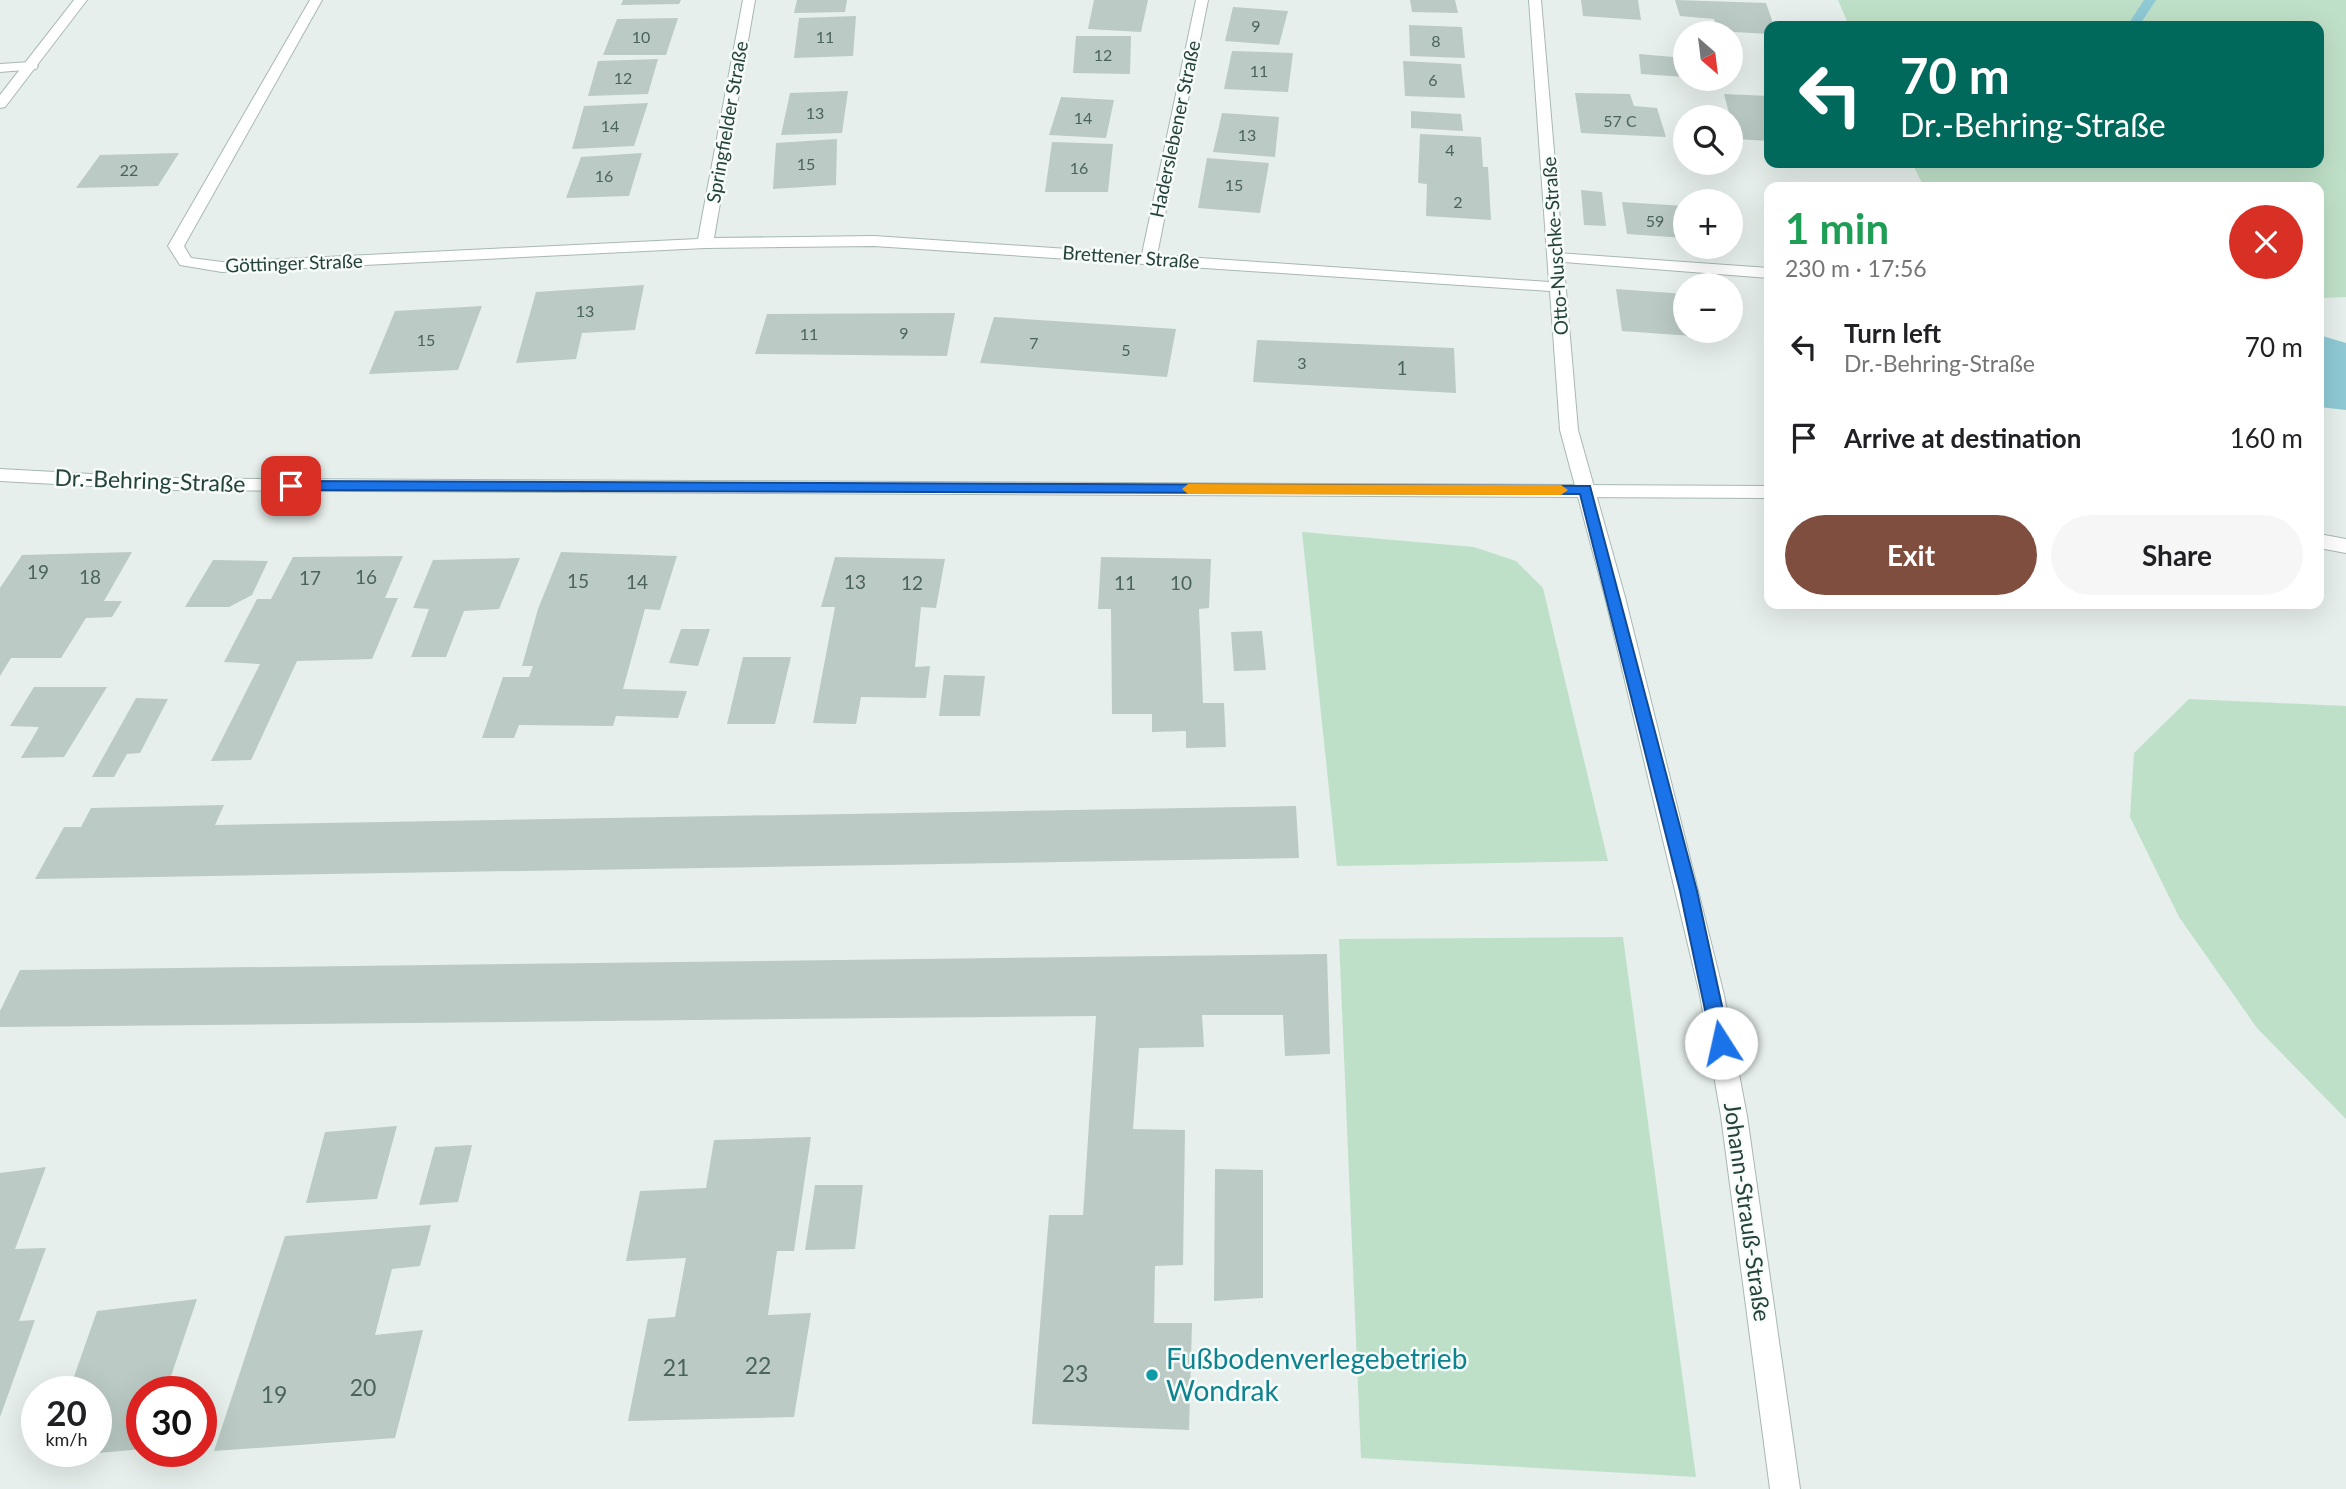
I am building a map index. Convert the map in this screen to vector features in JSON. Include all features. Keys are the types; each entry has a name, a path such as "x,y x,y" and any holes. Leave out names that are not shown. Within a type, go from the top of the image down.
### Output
{"street":[{"path":"0,104 81,0"},
{"name":"Göttinger Straße","path":"316,0 176,246 186,262 222,267 705,243"},
{"name":"Springfielder Straße","path":"705,243 749,0"},
{"name":"Haderslebener Straße","path":"1149,258 1202,0"},
{"name":"Otto-Nuschke-Straße","path":"1535,0 1557,258 1565,400 1569,430 1585,490"},
{"path":"0,68 31,66"},
{"name":"Brettener Straße","path":"705,243 874,241 1557,287"},
{"path":"1557,258 1764,273"},
{"name":"Dr.-Behring-Straße","path":"0,475 165,484 277,486 1764,492"},
{"name":"Johann-Strauß-Straße","path":"1585,490 1615,597 1712,995 1734,1116 1785,1489"},
{"path":"2324,542 2346,546"}],"green space":[{"path":"1838,0 2346,0 2346,297 2324,298 2324,182 1922,182 1914,168 2324,168 2324,21 1847,21"},
{"path":"1302,532 1474,547 1516,561 1543,588 1608,861 1337,866"},
{"path":"2189,699 2346,706 2346,1119 2257,1028 2179,917 2130,817 2134,753"},
{"path":"1623,937 1696,1477 1361,1458 1339,939"}],"water":[{"path":"2324,336 2346,343 2346,410 2324,408"}],"building":[{"path":"623,0 681,0 679,4 621,5"},
{"path":"797,0 847,0 845,12 794,13"},
{"path":"1094,0 1148,0 1141,32 1088,29"},
{"path":"1410,0 1455,0 1458,13 1412,12"},
{"path":"1581,0 1638,0 1641,20 1583,16"},
{"path":"1675,0 1766,3 1772,21 1764,21 1764,34 1743,32 1743,21 1680,16"},
{"path":"1233,7 1288,11 1279,45 1225,41"},
{"path":"856,16 853,56 794,58 799,18"},
{"path":"678,18 666,55 603,55 617,19"},
{"path":"1409,25 1462,27 1465,58 1410,56"},
{"path":"1076,36 1131,36 1130,74 1073,73"},
{"path":"1232,51 1293,53 1288,92 1224,89"},
{"path":"1639,54 1673,57 1673,76 1641,74"},
{"path":"658,59 648,94 588,96 598,61"},
{"path":"1403,61 1461,64 1465,98 1405,96"},
{"path":"848,91 842,133 781,135 790,93"},
{"path":"1575,93 1630,94 1634,106 1657,108 1666,137 1581,133"},
{"path":"1724,94 1764,96 1764,141 1743,139 1743,105 1727,105"},
{"path":"1061,97 1114,100 1106,138 1049,135"},
{"path":"648,103 634,146 572,149 584,106"},
{"path":"1411,111 1461,114 1463,131 1411,128"},
{"path":"1222,113 1279,117 1275,157 1213,152"},
{"path":"1420,134 1481,137 1483,167 1488,167 1491,220 1426,216 1427,184 1418,183"},
{"path":"837,139 836,185 773,189 776,143"},
{"path":"1052,142 1113,144 1108,192 1045,192"},
{"path":"179,153 158,186 76,188 100,155"},
{"path":"642,153 629,196 566,198 581,157"},
{"path":"1207,158 1269,163 1260,213 1198,208"},
{"path":"1581,190 1602,192 1606,226 1584,225"},
{"path":"1622,202 1673,205 1673,237 1627,234"},
{"path":"644,285 635,330 582,333 576,359 516,363 536,292"},
{"path":"1616,289 1673,293 1673,335 1622,331"},
{"path":"482,306 458,370 369,374 395,311"},
{"path":"955,313 947,356 755,354 767,314"},
{"path":"994,317 1176,329 1167,377 980,363"},
{"path":"1257,340 1454,348 1456,393 1253,382"},
{"path":"132,552 104,601 122,601 112,617 86,618 61,658 11,658 0,676 0,588 22,555"},
{"path":"561,552 677,556 660,610 645,609 623,689 687,691 678,718 616,716 613,726 519,725 514,738 482,738 503,677 529,677 533,666 522,666 538,609"},
{"path":"403,556 385,598 398,598 372,659 297,661 251,760 211,761 260,664 224,662 257,599 271,599 293,557"},
{"path":"835,557 945,559 936,608 921,607 915,667 930,666 926,698 861,697 856,724 813,723 835,607 821,607"},
{"path":"1101,557 1211,559 1209,608 1199,609 1203,703 1224,703 1226,747 1186,748 1186,731 1152,732 1152,714 1112,714 1111,609 1098,609"},
{"path":"520,558 499,609 464,611 446,657 411,657 429,609 413,608 433,560"},
{"path":"213,560 268,561 252,595 229,607 185,607"},
{"path":"681,629 710,629 698,666 669,663"},
{"path":"1262,631 1266,670 1234,671 1231,632"},
{"path":"743,657 791,657 775,724 727,724"},
{"path":"944,675 985,676 980,716 939,716"},
{"path":"34,687 107,687 64,757 21,758 39,727 10,726"},
{"path":"136,698 168,699 140,753 127,754 114,777 92,777"},
{"path":"224,805 215,825 1296,806 1299,858 35,879 64,827 81,827 91,808"},
{"path":"1327,954 1330,1054 1285,1056 1283,1015 1202,1015 1204,1047 1139,1048 1133,1129 1185,1130 1183,1265 1155,1266 1154,1323 1192,1323 1189,1430 1032,1424 1049,1215 1083,1215 1096,1016 0,1027 0,1011 20,970"},
{"path":"397,1126 377,1199 306,1203 325,1132"},
{"path":"811,1137 794,1251 777,1251 768,1315 811,1313 794,1417 628,1421 648,1319 675,1317 686,1258 626,1261 640,1191 706,1188 714,1140"},
{"path":"472,1145 458,1202 419,1205 435,1147"},
{"path":"46,1167 15,1249 46,1248 19,1321 35,1320 0,1417 0,1173"},
{"path":"1215,1169 1263,1170 1263,1298 1214,1301"},
{"path":"815,1185 863,1185 855,1249 805,1250"},
{"path":"431,1225 420,1266 392,1269 375,1335 423,1330 395,1438 217,1451 217,1442 285,1236"},
{"path":"197,1299 171,1376 126,1376 126,1450 112,1452 112,1376 74,1376 97,1311"}],"waterway":[{"path":"2136,21 2150,0"}],"slow traffic":[{"path":"1188,489 1561,490"}],"place":[{"name":"Fußbodenverlegebetrieb Wondrak","path":"1152,1375"}],"route":[{"path":"291,486 1585,490 1615,597 1689,891 1721,1043"}]}
